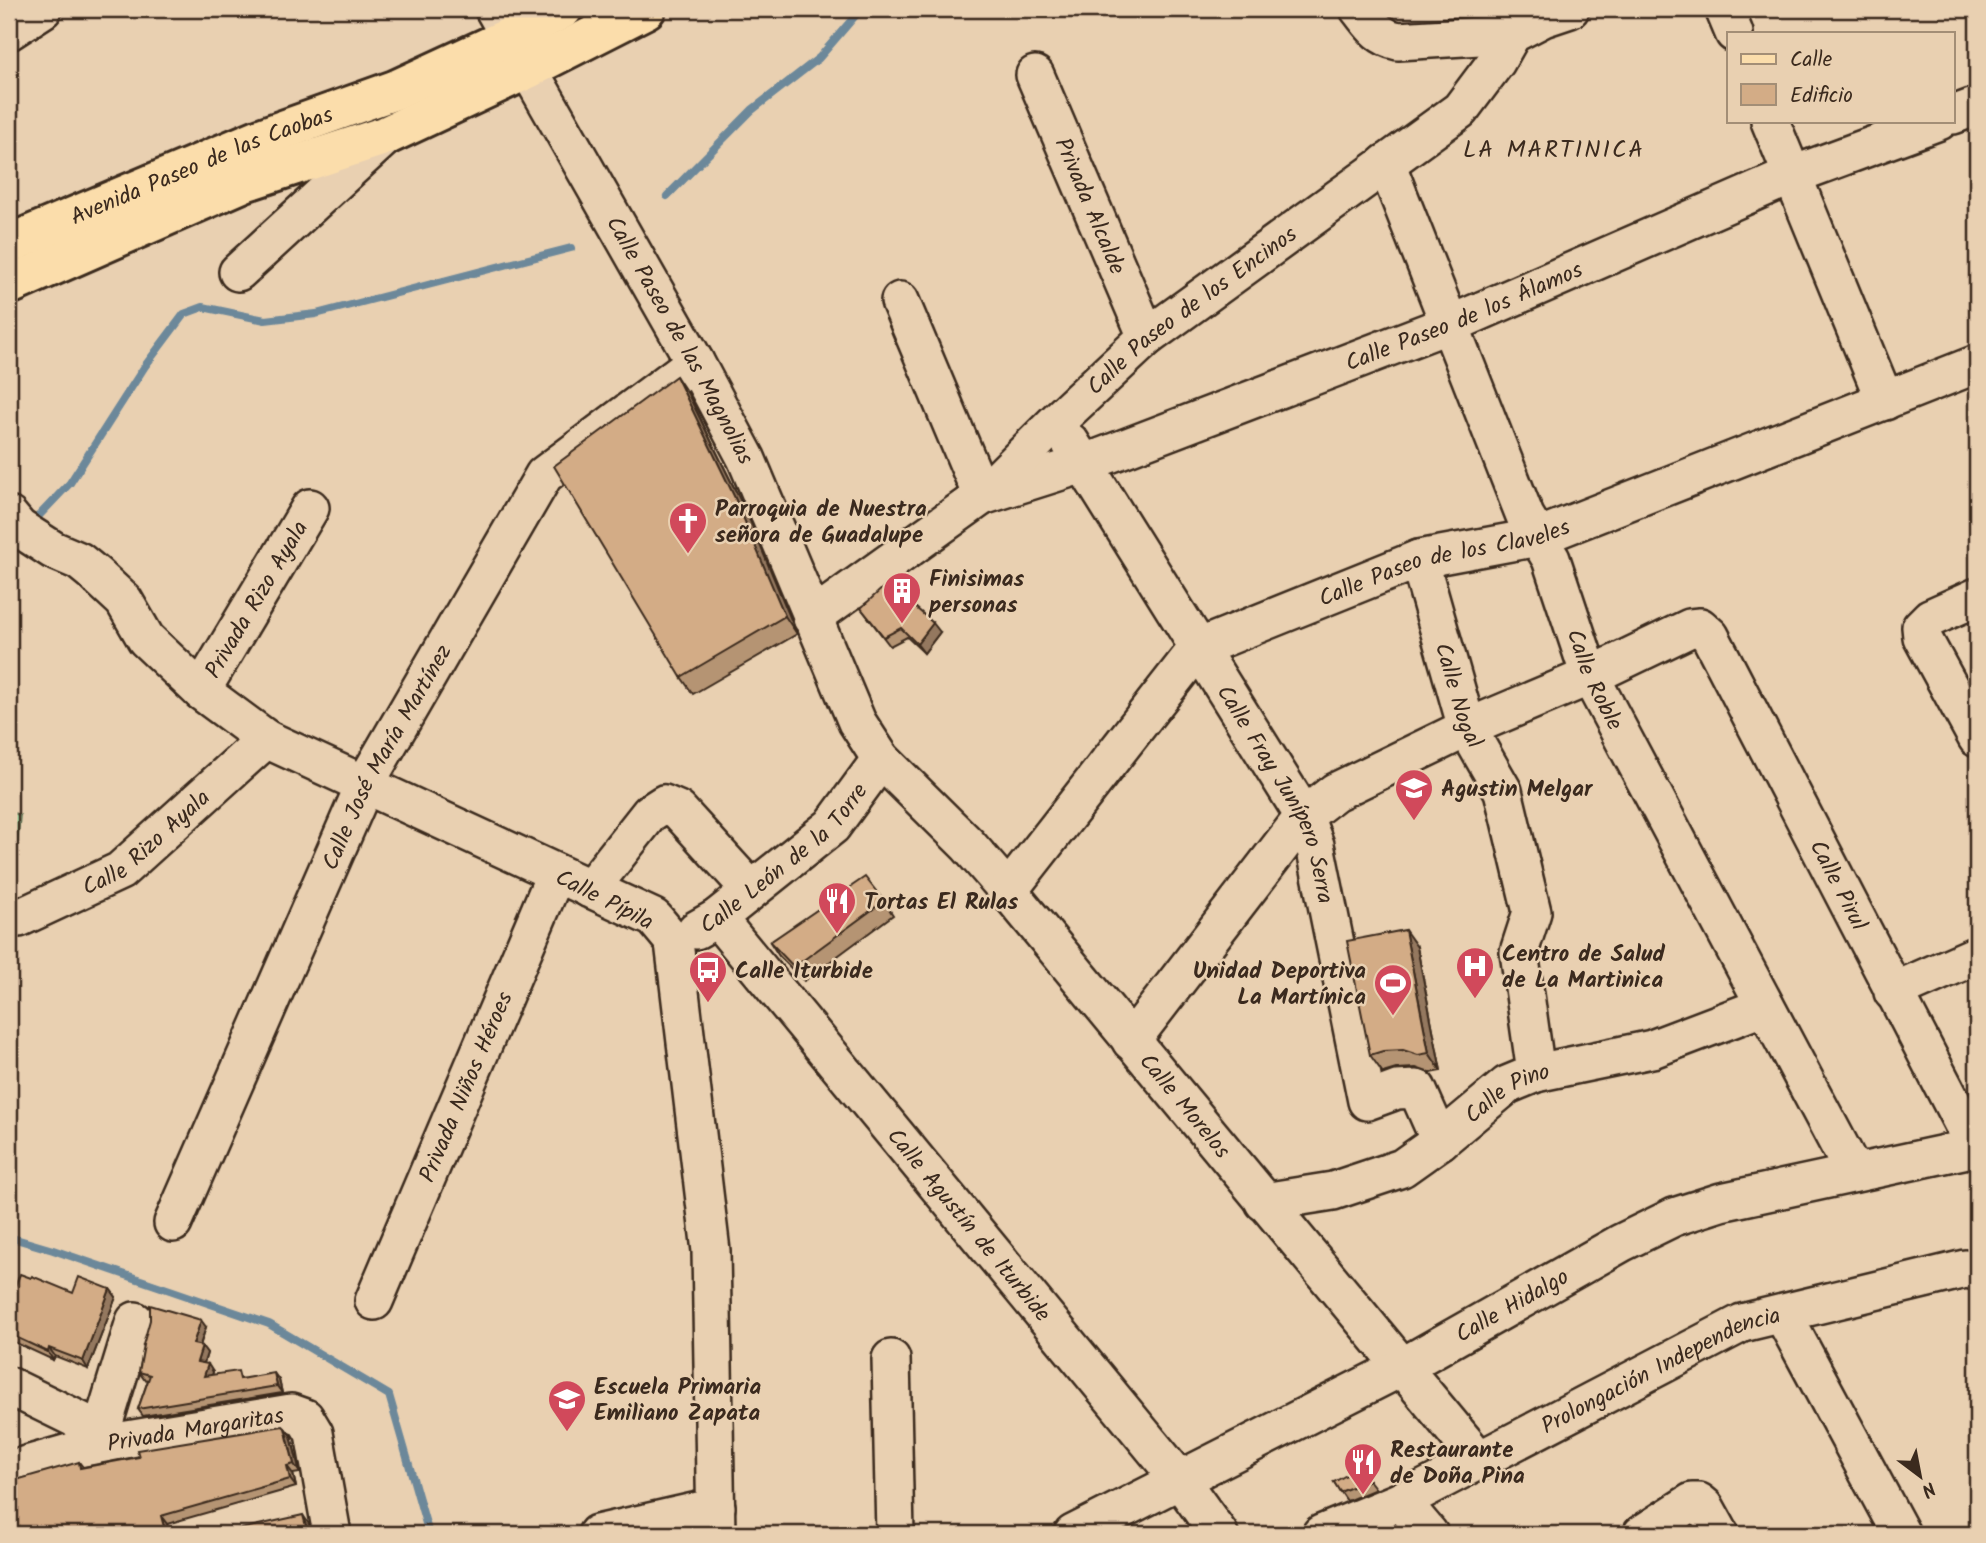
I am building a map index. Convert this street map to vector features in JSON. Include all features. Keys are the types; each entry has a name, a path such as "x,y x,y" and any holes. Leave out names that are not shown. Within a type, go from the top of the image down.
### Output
{"main road":[{"path":"511,38 563,9"},
{"path":"511,38 646,9"},
{"name":"Avenida Paseo de las Caobas","path":"9,244 258,139 395,90 511,38"},
{"name":"Avenida Paseo de las Caobas","path":"9,285 244,182 387,135 511,38"}],"street":[{"path":"9,31 43,9"},
{"path":"1359,9 1385,39 1398,41 1512,34 1543,18 1570,9"},
{"path":"1724,9 1734,32"},
{"name":"Calle Paseo de los Encinos","path":"812,618 982,496 1147,337 1460,110 1512,34"},
{"name":"Calle Paseo de las Magnolias","path":"511,38 695,362 746,458 857,722 880,759"},
{"name":"Privada Alcalde","path":"1035,75 1147,337"},
{"path":"1954,116 1977,106"},
{"path":"1770,122 1885,401"},
{"name":"Calle Paseo de los Álamos","path":"982,496 1083,464 1449,324 1793,175 1936,122"},
{"path":"237,272 387,135"},
{"name":"Calle Roble","path":"1386,163 1525,516 1551,559 1590,676 1854,1174"},
{"path":"900,301 982,496"},
{"name":"Calle José María Martínez","path":"173,1223 365,784 544,475 695,362"},
{"name":"Calle Paseo de los Claveles","path":"1198,648 1419,559 1538,537 1977,365"},
{"name":"Calle Fray Junípero Serra","path":"1057,421 1304,816 1315,845 1367,1101 1397,1090 1417,1089 1440,1141"},
{"name":"Privada Rizo Ayala","path":"201,691 310,508"},
{"name":"Calle Pípila","path":"14,522 66,556 124,601 146,639 201,691 266,738 654,918 674,942 711,1251 716,1520"},
{"name":"Calle Nogal","path":"1419,559 1467,729 1503,791 1532,912 1519,952 1536,1073"},
{"path":"1977,597 1930,618 1922,627 1922,637 1977,738"},
{"name":"Calle Pirul","path":"1590,676 1690,628 1700,627 1710,636 1976,1147"},
{"path":"1008,891 1198,648"},
{"path":"1131,1041 1304,816 1335,792 1467,729 1590,676"},
{"name":"Calle Rizo Ayala","path":"9,918 19,918 120,871 266,738"},
{"name":"Calle León de la Torre","path":"674,942 717,918 832,826 880,759"},
{"name":"Calle Morelos","path":"880,759 968,845 1008,891 1480,1461"},
{"path":"590,889 650,813 664,804 678,810 751,890"},
{"name":"Privada Niños Héroes","path":"374,1301 556,873"},
{"name":"Calle Agustín de Iturbide","path":"717,918 1180,1480 1219,1534"},
{"path":"1893,992 1977,955"},
{"name":"Calle Pino","path":"1264,1202 1333,1191 1402,1168 1440,1141 1507,1085 1536,1073 1652,1049 1765,1006"},
{"name":"Calle Hidalgo","path":"1073,1534 1402,1367 1621,1242 1674,1217 1721,1202 1976,1147"},
{"name":"Prolongación Independencia","path":"1321,1534 1401,1501 1742,1323 1965,1269 1977,1271"},
{"path":"1783,1315 1902,1534"},
{"path":"9,1386 99,1438 135,1321"},
{"path":"891,1359 895,1534"},
{"name":"Privada Margaritas","path":"9,1470 99,1438 292,1413 305,1418 314,1433 332,1534"},
{"path":"1401,1501 1429,1534"},
{"path":"1642,1534 1692,1502 1699,1502 1705,1507 1720,1534"},
{"path":"597,1534 716,1520"}],"green space":[{"path":"9,812 20,815 16,855 9,861"}],"building":[{"name":"Parroquia de Nuestra señora de Guadalupe","path":"676,376 735,498 785,616 681,677 554,466"},
{"name":"Finisimas personas","path":"888,583 933,623 917,644 901,628 884,637 861,608"},
{"path":"865,877 884,901 794,967 770,942"},
{"name":"Unidad Deportiva La Martínica","path":"1405,930 1429,1053 1418,1055 1403,1050 1370,1055 1347,941"},
{"path":"20,1274 31,1278 32,1276 73,1293 79,1277 110,1289 83,1361 49,1348 48,1352 9,1334 13,1322 9,1320 9,1301"},
{"path":"150,1305 201,1320 193,1344 202,1346 197,1362 208,1364 204,1376 238,1371 240,1379 274,1373 277,1386 138,1409 150,1375 139,1372 150,1320"},
{"path":"283,1426 294,1464 287,1466 290,1479 161,1516 166,1534 9,1534 9,1482 79,1462 80,1468 139,1457 137,1450"},
{"path":"1359,1468 1369,1480 1340,1492 1334,1482"},
{"path":"303,1515 308,1534 218,1534"}],"waterway":[{"path":"667,196 752,110 819,58 861,9"},
{"path":"31,524 70,483 145,366 184,314 203,307 265,320 316,314 571,248"},
{"path":"9,1237 269,1324 389,1395 429,1534"}],"place":[{"name":"Parroquia de Nuestra señora de Guadalupe","path":"688,555"},
{"name":"Finisimas personas","path":"902,625"},
{"name":"Agustin Melgar","path":"1414,822"},
{"name":"Tortas El Rulas","path":"837,935"},
{"name":"Centro de Salud de La Martinica","path":"1475,1000"},
{"name":"Calle Iturbide","path":"708,1004"},
{"name":"Unidad Deportiva La Martínica","path":"1393,1017"},
{"name":"Escuela Primaria Emiliano Zapata","path":"567,1433"},
{"name":"Restaurante de Doña Pina","path":"1363,1496"}],"district":[{"name":"LA MARTINICA","path":"1554,149"}]}
